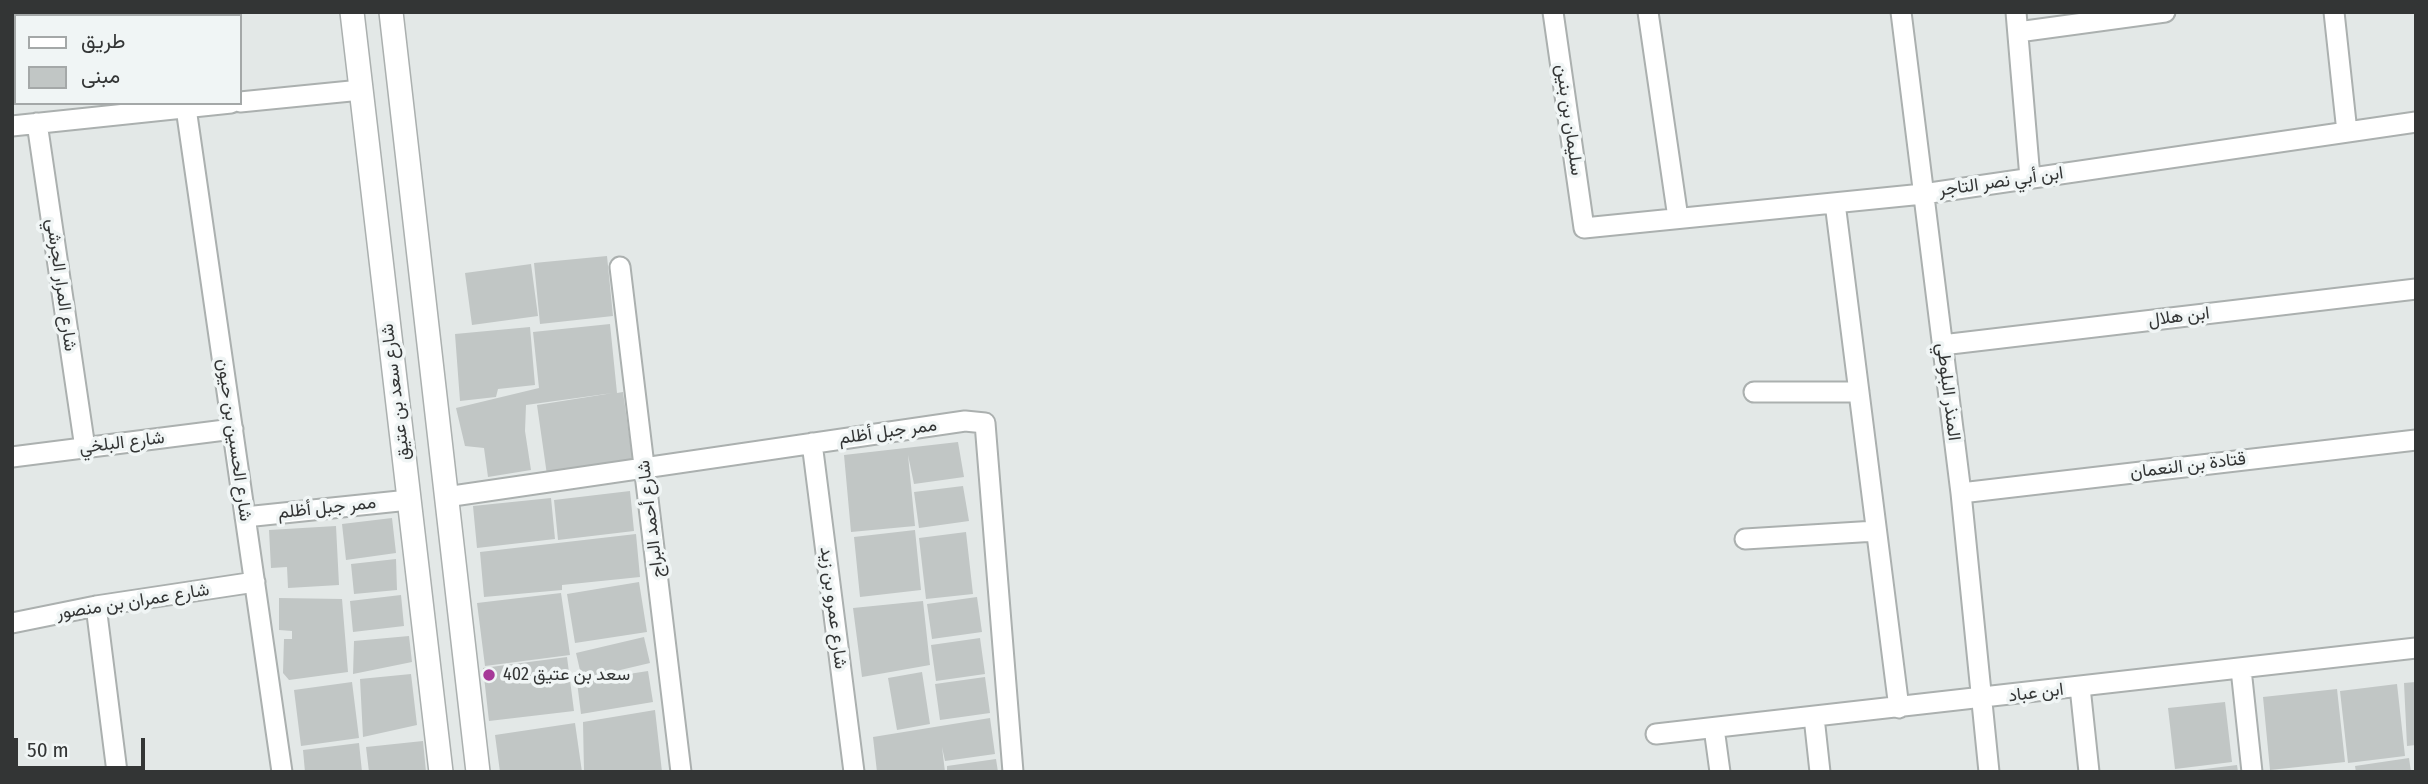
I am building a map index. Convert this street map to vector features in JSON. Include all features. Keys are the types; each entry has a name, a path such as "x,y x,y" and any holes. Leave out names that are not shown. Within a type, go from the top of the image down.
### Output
{"street":[{"name":"شارع سعد بن عتيق","path":"352,12 441,772"},
{"path":"391,12 478,772"},
{"name":"سليمان بن بنين","path":"1553,12 1584,228"},
{"path":"1648,12 1678,218"},
{"name":"المنذر البلوطي","path":"1900,12 1961,494 1989,772"},
{"path":"2030,178 2017,22 2165,12"},
{"path":"2334,12 2347,132"},
{"path":"242,102 360,90"},
{"path":"12,126 213,105"},
{"name":"شارع الحسين بن حيون","path":"186,108 282,772"},
{"name":"ابن أبي نصر التاجر","path":"1584,228 1923,194 2416,122"},
{"name":"شارع المرار الجرشي","path":"37,124 85,447"},
{"path":"1835,203 1899,708"},
{"name":"شارع أحمد البراج","path":"620,267 681,772"},
{"name":"ابن هلال","path":"1942,345 2416,289"},
{"path":"1754,392 1859,392"},
{"name":"ممر جبل أظلم","path":"446,497 965,421 985,423 1013,772"},
{"name":"شارع البلخي","path":"12,457 233,429"},
{"name":"قتادة بن النعمان","path":"1961,494 2416,440"},
{"name":"شارع عمرو بن زيد","path":"812,443 854,772"},
{"name":"ممر جبل أظلم","path":"246,517 409,499"},
{"path":"1745,539 1876,531"},
{"name":"شارع عمران بن منصور","path":"12,623 96,606 255,582"},
{"path":"96,606 117,772"},
{"name":"ابن عباد","path":"1656,734 2416,648"},
{"path":"2241,668 2252,772"},
{"path":"2080,687 2089,772"},
{"path":"1814,717 1821,772"},
{"path":"1714,728 1720,772"}],"building":[{"path":"607,256 613,316 540,324 534,263"},
{"path":"531,264 538,316 472,325 465,273"},
{"path":"610,324 617,393 623,392 633,463 547,475 537,405 613,393 526,405 525,431 531,470 488,477 484,448 465,446 456,408 539,388 533,332"},
{"path":"530,327 535,385 498,389 496,397 460,401 455,334"},
{"path":"958,442 964,477 914,484 908,455 915,526 851,532 844,455"},
{"path":"963,486 969,521 919,528 914,492"},
{"path":"630,491 634,531 558,540 554,500"},
{"path":"551,498 555,539 477,548 473,506"},
{"path":"392,518 396,553 346,560 342,524"},
{"path":"336,526 339,585 288,588 287,567 271,568 269,530"},
{"path":"915,530 921,590 860,597 854,537"},
{"path":"966,532 973,594 926,599 919,538"},
{"path":"636,534 640,577 562,585 562,590 484,597 480,552"},
{"path":"396,559 397,590 354,594 351,564"},
{"path":"639,582 647,632 575,643 567,594"},
{"path":"561,593 570,655 485,666 477,603"},
{"path":"401,595 404,626 353,632 350,601"},
{"path":"977,597 982,632 932,639 927,604"},
{"path":"279,598 342,599 348,672 289,680 283,673 284,639 292,639 292,631 279,630"},
{"path":"923,601 930,665 862,677 853,608"},
{"path":"409,636 412,662 353,674 354,641"},
{"path":"644,637 650,663 582,679 576,653"},
{"path":"980,638 985,674 936,681 931,645"},
{"path":"567,657 574,711 489,721 483,668"},
{"path":"648,671 653,702 581,714 577,682"},
{"path":"922,672 930,724 897,730 888,678"},
{"path":"411,674 417,725 363,737 360,679"},
{"path":"985,677 990,713 940,720 935,684"},
{"path":"352,682 359,738 301,746 294,690"},
{"path":"2416,682 2416,745 2407,746 2404,683"},
{"path":"2397,684 2405,756 2348,763 2340,691"},
{"path":"2337,689 2345,762 2270,770 2263,697"},
{"path":"2225,702 2232,762 2175,769 2168,708"},
{"path":"655,710 662,772 584,772 583,722"},
{"path":"990,718 995,754 945,761 942,747 945,772 877,772 873,737"},
{"path":"575,723 582,772 500,772 495,735"},
{"path":"423,741 426,772 369,772 366,747"},
{"path":"359,743 362,772 305,772 303,750"},
{"path":"2409,758 2411,772 2356,772 2355,766"},
{"path":"996,759 998,772 947,772 947,766"},
{"path":"2237,765 2238,772 2197,772 2197,770"}],"place":[{"name":"سعد بن عتيق 402","path":"489,675"}]}
